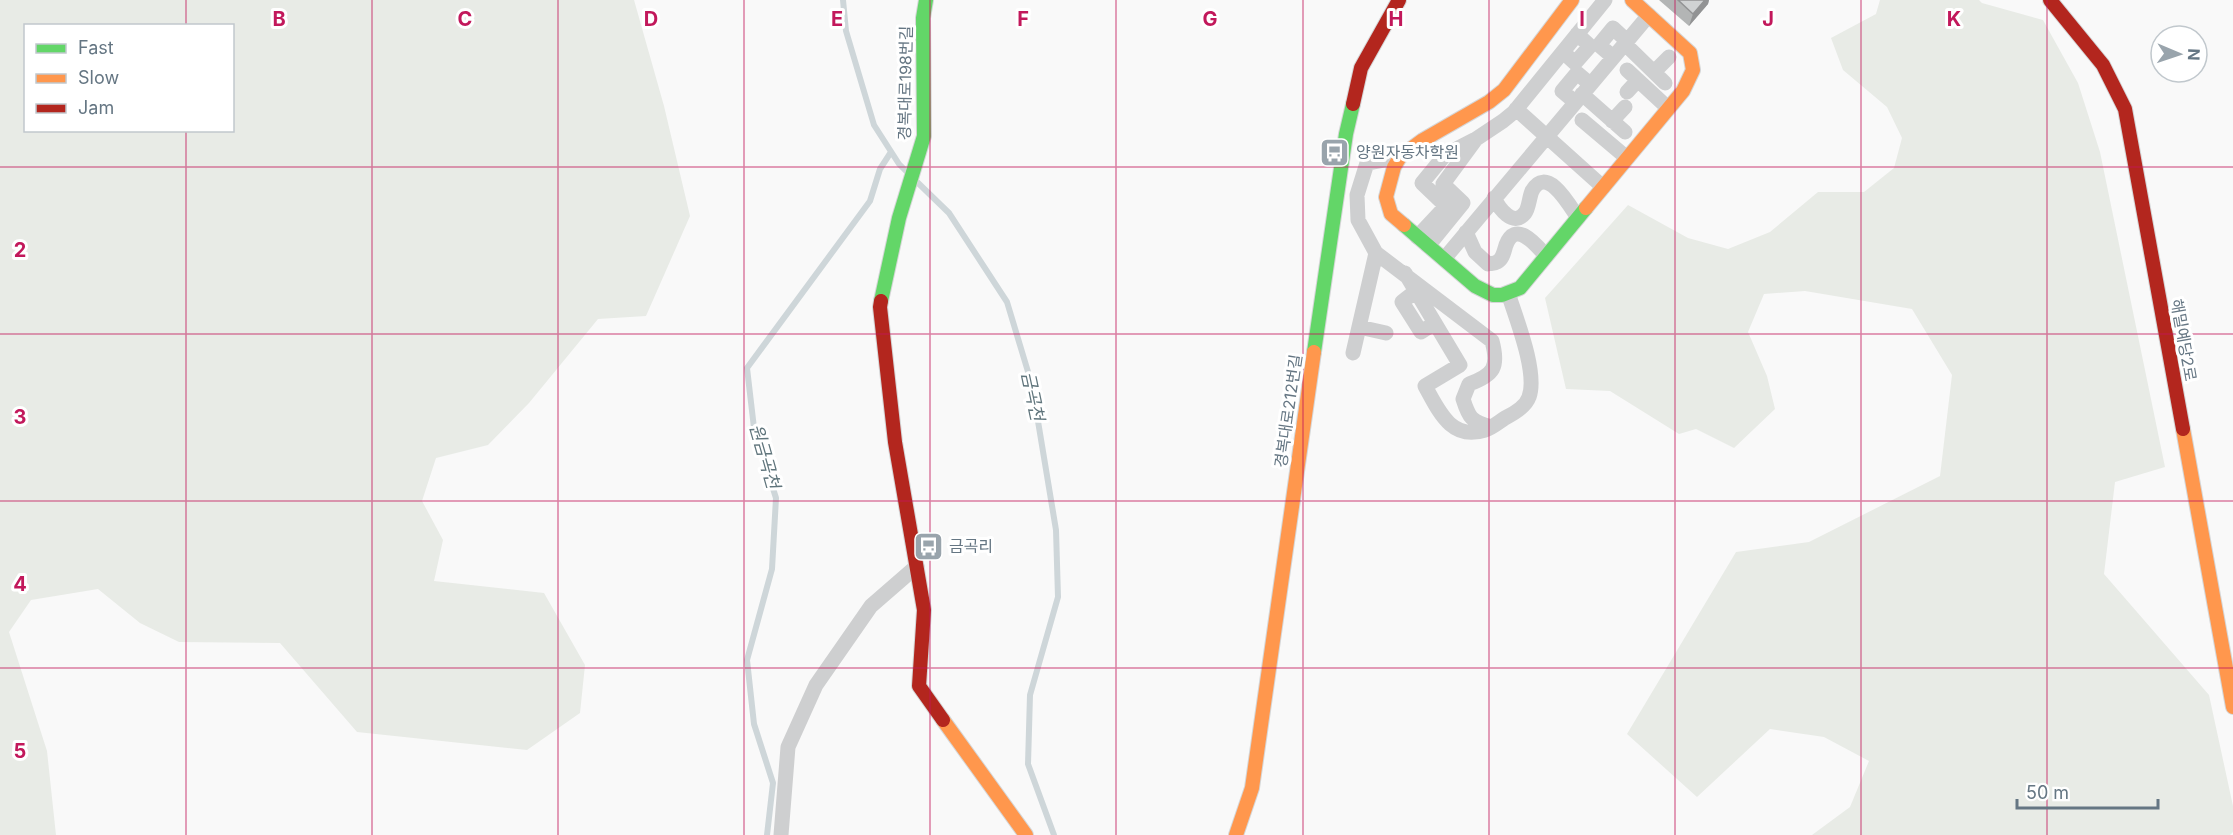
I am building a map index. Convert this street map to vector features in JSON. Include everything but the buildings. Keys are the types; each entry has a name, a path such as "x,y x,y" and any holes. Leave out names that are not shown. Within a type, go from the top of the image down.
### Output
{"street":[{"name":"경복대로198번길","path":"926,0 923,18 924,136 899,218 880,307 895,442 924,610 919,686 1026,835"},
{"name":"경복대로212번길","path":"1236,835 1252,788 1303,423 1353,101 1361,68 1400,0"},
{"path":"1572,0 1504,90 1489,102 1423,140 1400,157 1394,167 1386,196 1391,214 1475,286 1490,294 1502,297 1520,288 1683,91 1693,70 1690,53 1632,0"},
{"path":"1423,241 1446,206 1422,183 1445,154 1476,139 1516,109 1605,0"},
{"name":"해밀예당2로","path":"2050,0 2103,65 2125,110 2233,707"},
{"path":"1626,42 1649,15"},
{"path":"1444,259 1613,57 1599,45 1613,28 1659,77 1669,57"},
{"path":"1612,121 1626,99 1633,75 1668,108"},
{"path":"1582,93 1625,132"},
{"path":"1516,109 1603,187"},
{"path":"1582,120 1592,137 1627,158"},
{"path":"1423,241 1464,203 1443,184 1476,139"},
{"path":"1400,157 1367,164 1357,195 1358,220 1376,253 1492,342 1495,353 1493,370 1485,378 1469,384 1463,399 1468,415 1477,423 1491,427"},
{"path":"1342,165 1364,174"},
{"path":"1494,198 1499,209 1515,218 1526,212 1534,188 1540,183 1550,183 1578,218"},
{"path":"1466,232 1475,252 1488,264 1497,262 1503,256 1512,236 1526,236 1546,256"},
{"path":"1353,353 1376,253"},
{"path":"1405,273 1460,365 1425,386 1445,420 1461,432 1486,430 1515,412 1529,399 1531,384 1525,345 1508,293"},
{"path":"1359,327 1386,333"},
{"path":"781,835 788,747 816,685 871,606 917,566"}],"shaded area":[{"path":"0,0 634,0 664,106 690,216 646,316 598,319 529,403 488,445 436,458 422,501 443,540 434,581 544,593 585,665 580,713 527,750 357,732 280,643 179,642 140,623 98,589 31,600 9,632 47,751 56,835 0,835"},
{"path":"1880,0 1979,0 1982,3 2043,20 2078,83 2100,152 2165,467 2115,482 2104,574 2209,695 2233,806 2233,832 2230,835 1812,835 1850,807 1869,761 1824,737 1770,729 1697,797 1627,734 1736,552 1809,542 1940,476 1952,375 1912,309 1805,291 1764,294 1748,332 1767,376 1775,409 1734,448 1696,429 1679,434 1610,391 1566,389 1545,298 1628,205 1688,238 1728,249 1770,232 1818,192 1864,192 1894,168 1902,138 1887,107 1843,70 1831,38 1876,14"}],"waterway":[{"name":"금곡천","path":"843,0 846,31 874,125 899,164 908,173"},
{"name":"원금곡천","path":"767,835 773,783 754,724 747,660 772,569 776,498 754,428 747,368 870,201 880,169 891,152"},
{"name":"금곡천","path":"915,180 949,213 1007,302 1032,385 1056,530 1058,597 1030,695 1028,764 1054,835"}],"traffic: fast":[{"path":"881,301 899,218 924,136 923,18 926,0"},
{"path":"1314,352 1346,134 1353,104"},
{"path":"1404,225 1475,286 1493,295 1502,295 1520,288 1586,208"}],"traffic: slow":[{"path":"1404,225 1391,214 1386,197 1394,167 1400,157 1423,140 1489,102 1504,90 1572,0"},
{"path":"1586,208 1683,91 1693,70 1690,53 1632,0"},
{"path":"1236,835 1252,788 1314,352"},
{"path":"2183,429 2233,707"},
{"path":"943,720 1026,835"}],"traffic: jam":[{"path":"1353,104 1361,68 1399,0"},
{"path":"2050,0 2103,65 2125,109 2183,429"},
{"path":"881,301 895,442 924,610 919,686 943,720"}],"place":[{"name":"양원자동차학원","path":"1335,152"},
{"name":"금곡리","path":"928,546"}]}
